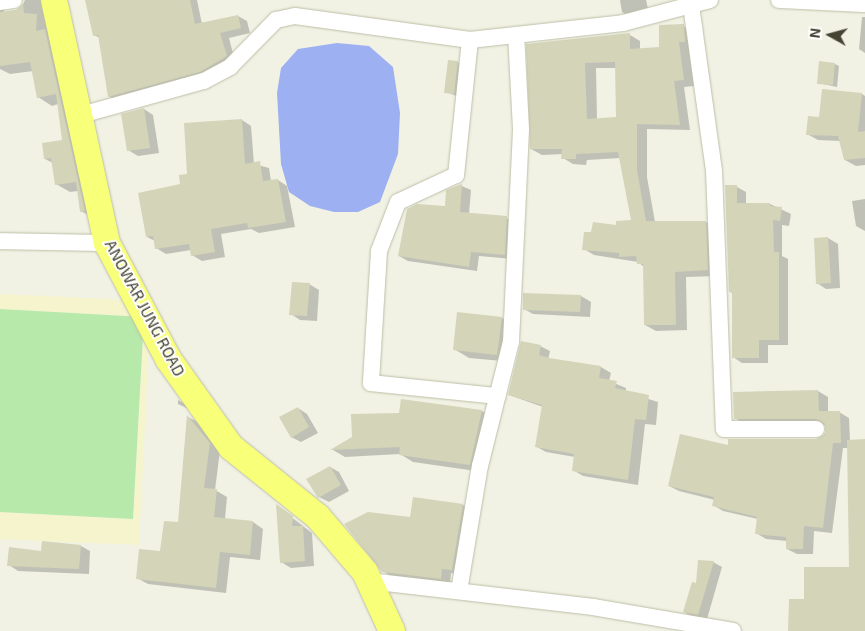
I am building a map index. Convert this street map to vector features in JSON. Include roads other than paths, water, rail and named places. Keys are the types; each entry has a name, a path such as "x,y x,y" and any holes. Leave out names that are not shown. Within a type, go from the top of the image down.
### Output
{"highway":[{"name":"ANOWAR JUNG ROAD","path":"54,0 81,116 107,243 169,360 231,447 318,517 369,581 392,631"}],"street":[{"path":"0,2 14,0"},
{"path":"81,116 204,80 230,66 276,20 295,16 470,40 623,23 710,0"},
{"path":"779,0 865,4"},
{"path":"691,5 714,171 724,429 816,429"},
{"path":"460,591 480,466 511,342 521,129 516,35"},
{"path":"470,40 456,175 398,202 379,251 371,383 497,396"},
{"path":"0,241 107,243"},
{"path":"369,581 593,606 732,631"}],"water":[{"path":"337,43 369,46 393,67 400,113 398,154 380,202 358,212 334,212 310,206 289,192 281,164 277,93 281,68 298,49"}]}
